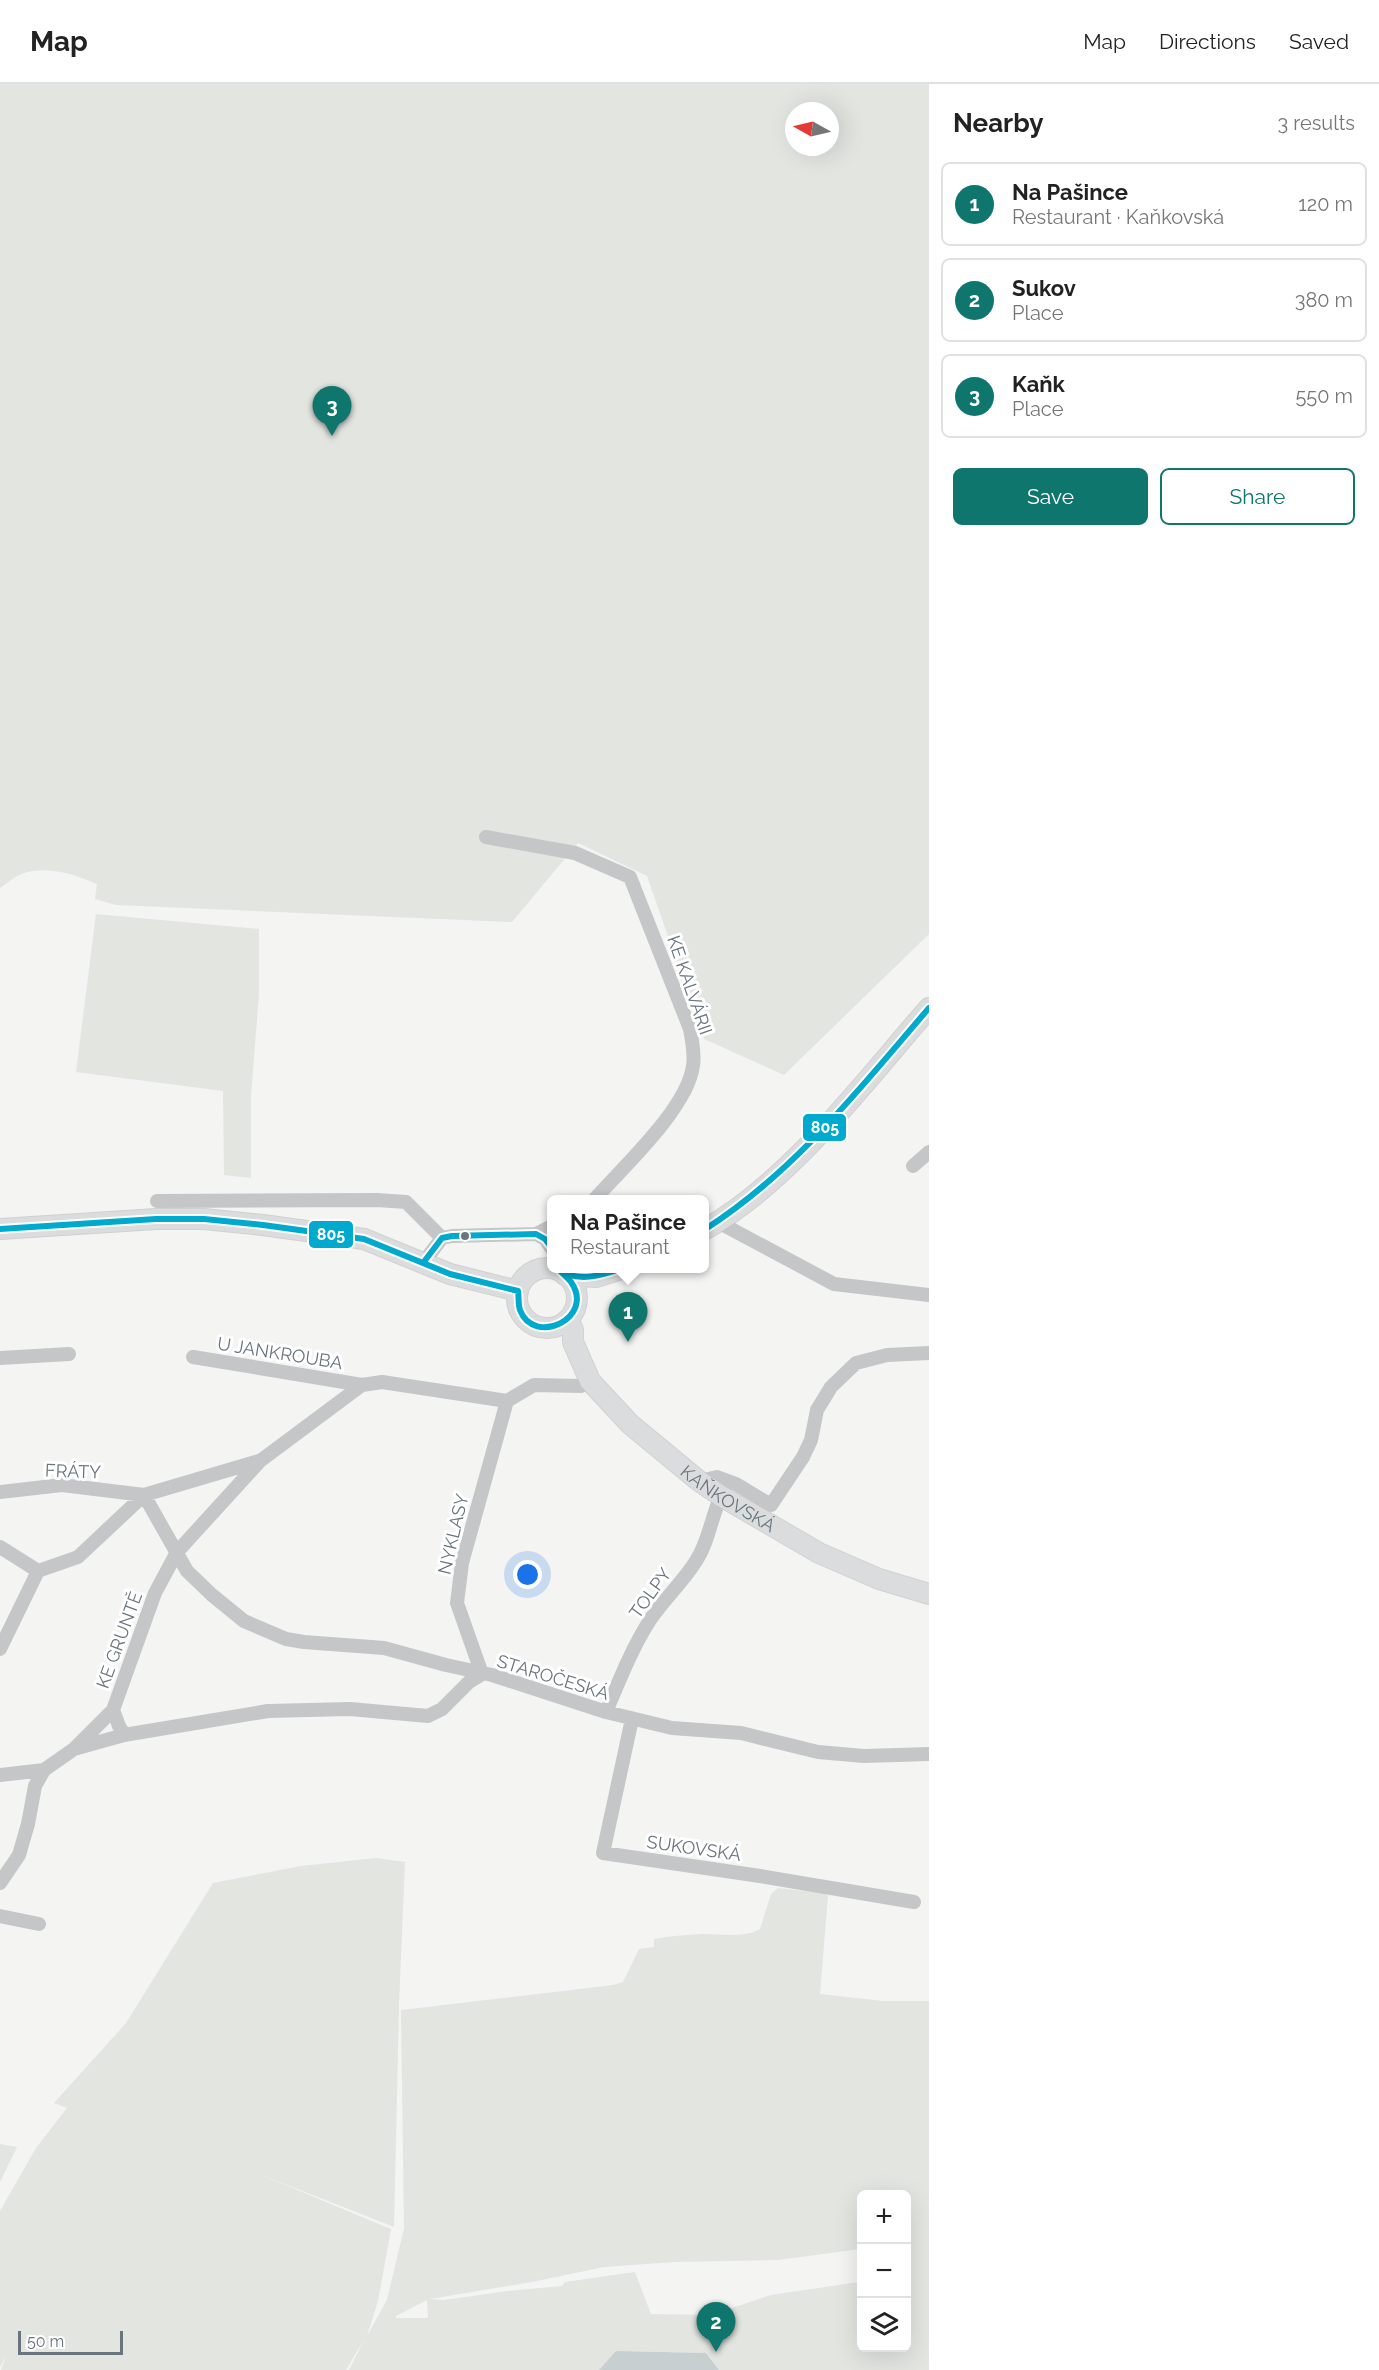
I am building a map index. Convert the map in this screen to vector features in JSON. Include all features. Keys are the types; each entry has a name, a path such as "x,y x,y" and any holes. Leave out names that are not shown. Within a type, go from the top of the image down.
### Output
{"street":[{"name":"KE KALVÁRII","path":"486,837 575,853 630,877 690,1029 694,1047 693,1066 688,1084 665,1120 598,1195"},
{"path":"929,1008 808,1145 762,1189 711,1226 834,1284 929,1295"},
{"path":"913,1166 929,1152"},
{"path":"157,1201 377,1200 406,1202 442,1238 536,1234 547,1228"},
{"path":"0,1229 156,1219 204,1219 263,1225 364,1239 483,1284 518,1291"},
{"path":"536,1234 547,1243"},
{"path":"423,1263 442,1238"},
{"path":"547,1269 533,1272 521,1283 518,1291 517,1301 525,1318 532,1325 560,1324 576,1305 575,1288 562,1273"},
{"path":"572,1273 596,1277 611,1273"},
{"path":"577,1296 596,1277"},
{"name":"KAŇKOVSKÁ","path":"560,1324 573,1342 590,1381 630,1424 699,1480 721,1496 819,1553 879,1579 929,1594"},
{"path":"0,1358 69,1353"},
{"path":"699,1480 717,1477 771,1505 803,1458 811,1440 816,1410 831,1388 856,1363 887,1355 929,1353"},
{"name":"U JANKROUBA","path":"193,1357 362,1385"},
{"path":"362,1385 382,1382 507,1401 534,1385 581,1386 590,1381"},
{"name":"KE GRUNTĚ","path":"44,1770 74,1749 113,1710 155,1593 177,1552 260,1461 362,1385"},
{"name":"NYKLASY","path":"482,1674 457,1603 462,1563 507,1401"},
{"name":"KE GRUNTĚ","path":"144,1494 260,1461"},
{"name":"FRÁTY","path":"0,1492 62,1485 144,1494"},
{"path":"0,1648 38,1571 78,1557 144,1494 188,1571 212,1595 244,1621 272,1634 304,1642 384,1648 482,1674"},
{"name":"TOLPY","path":"606,1712 650,1620 684,1577 706,1542 721,1496"},
{"path":"0,1547 38,1571"},
{"name":"STAROČESKÁ","path":"74,1749 124,1735 268,1711 350,1708 428,1716 442,1709 469,1682 482,1674 606,1712 672,1728 741,1733 818,1752 885,1757 929,1754"},
{"path":"113,1710 118,1726 124,1735"},
{"name":"SUKOVSKÁ","path":"632,1719 603,1853 760,1875 914,1902"},
{"path":"0,1775 44,1770"},
{"path":"0,1883 19,1855 35,1786 44,1770"},
{"path":"0,1916 39,1923"}],"shaded area":[{"path":"0,84 929,84 929,934 784,1075 704,1039 647,876 578,843 512,922 116,905 95,899 97,884 79,877 49,870 38,870 19,875 0,888"},
{"path":"96,914 259,929 259,993 251,1096 251,1178 224,1175 223,1091 76,1072"},
{"path":"376,1858 405,1862 394,2227 259,2174 391,2229 378,2301 367,2336 387,2300 404,2228 401,2010 613,1985 623,1982 639,1949 654,1947 654,1939 703,1934 747,1934 760,1929 771,1894 778,1888 825,1893 828,1896 820,1994 883,2001 929,2001 929,2370 719,2370 706,2353 617,2351 599,2370 349,2370 365,2338 346,2370 1,2370 6,2356 0,2367 0,2211 36,2148 67,2108 54,2103 126,2023 213,1883 301,1866","holes":["857,2190 911,2190 911,2352 857,2352 857,2282 771,2295 711,2315 651,2314 635,2272 565,2282 562,2286 444,2300 430,2299 604,2267 675,2262 778,2260 857,2250","427,2300 428,2318 396,2318 396,2316"]},
{"path":"0,2144 17,2147 0,2182"},
{"path":"616,2351 706,2353 719,2370 599,2370"}],"transit line":[{"name":"805","path":"709,1227 768,1182 797,1155 825,1127 929,1008"},
{"name":"805","path":"0,1229 156,1219 204,1219 364,1239 450,1274 518,1291 520,1310 527,1321 537,1326 549,1327 570,1316 576,1307 577,1295 571,1282 562,1273"},
{"name":"805","path":"423,1263 442,1238 452,1236 536,1234 547,1242"},
{"name":"805","path":"565,1273 581,1277 605,1273"}],"place":[{"name":"Kaňk","path":"332,436"},
{"name":"Na Pašince","path":"628,1342"},
{"name":"Sukov","path":"716,2352"}]}
